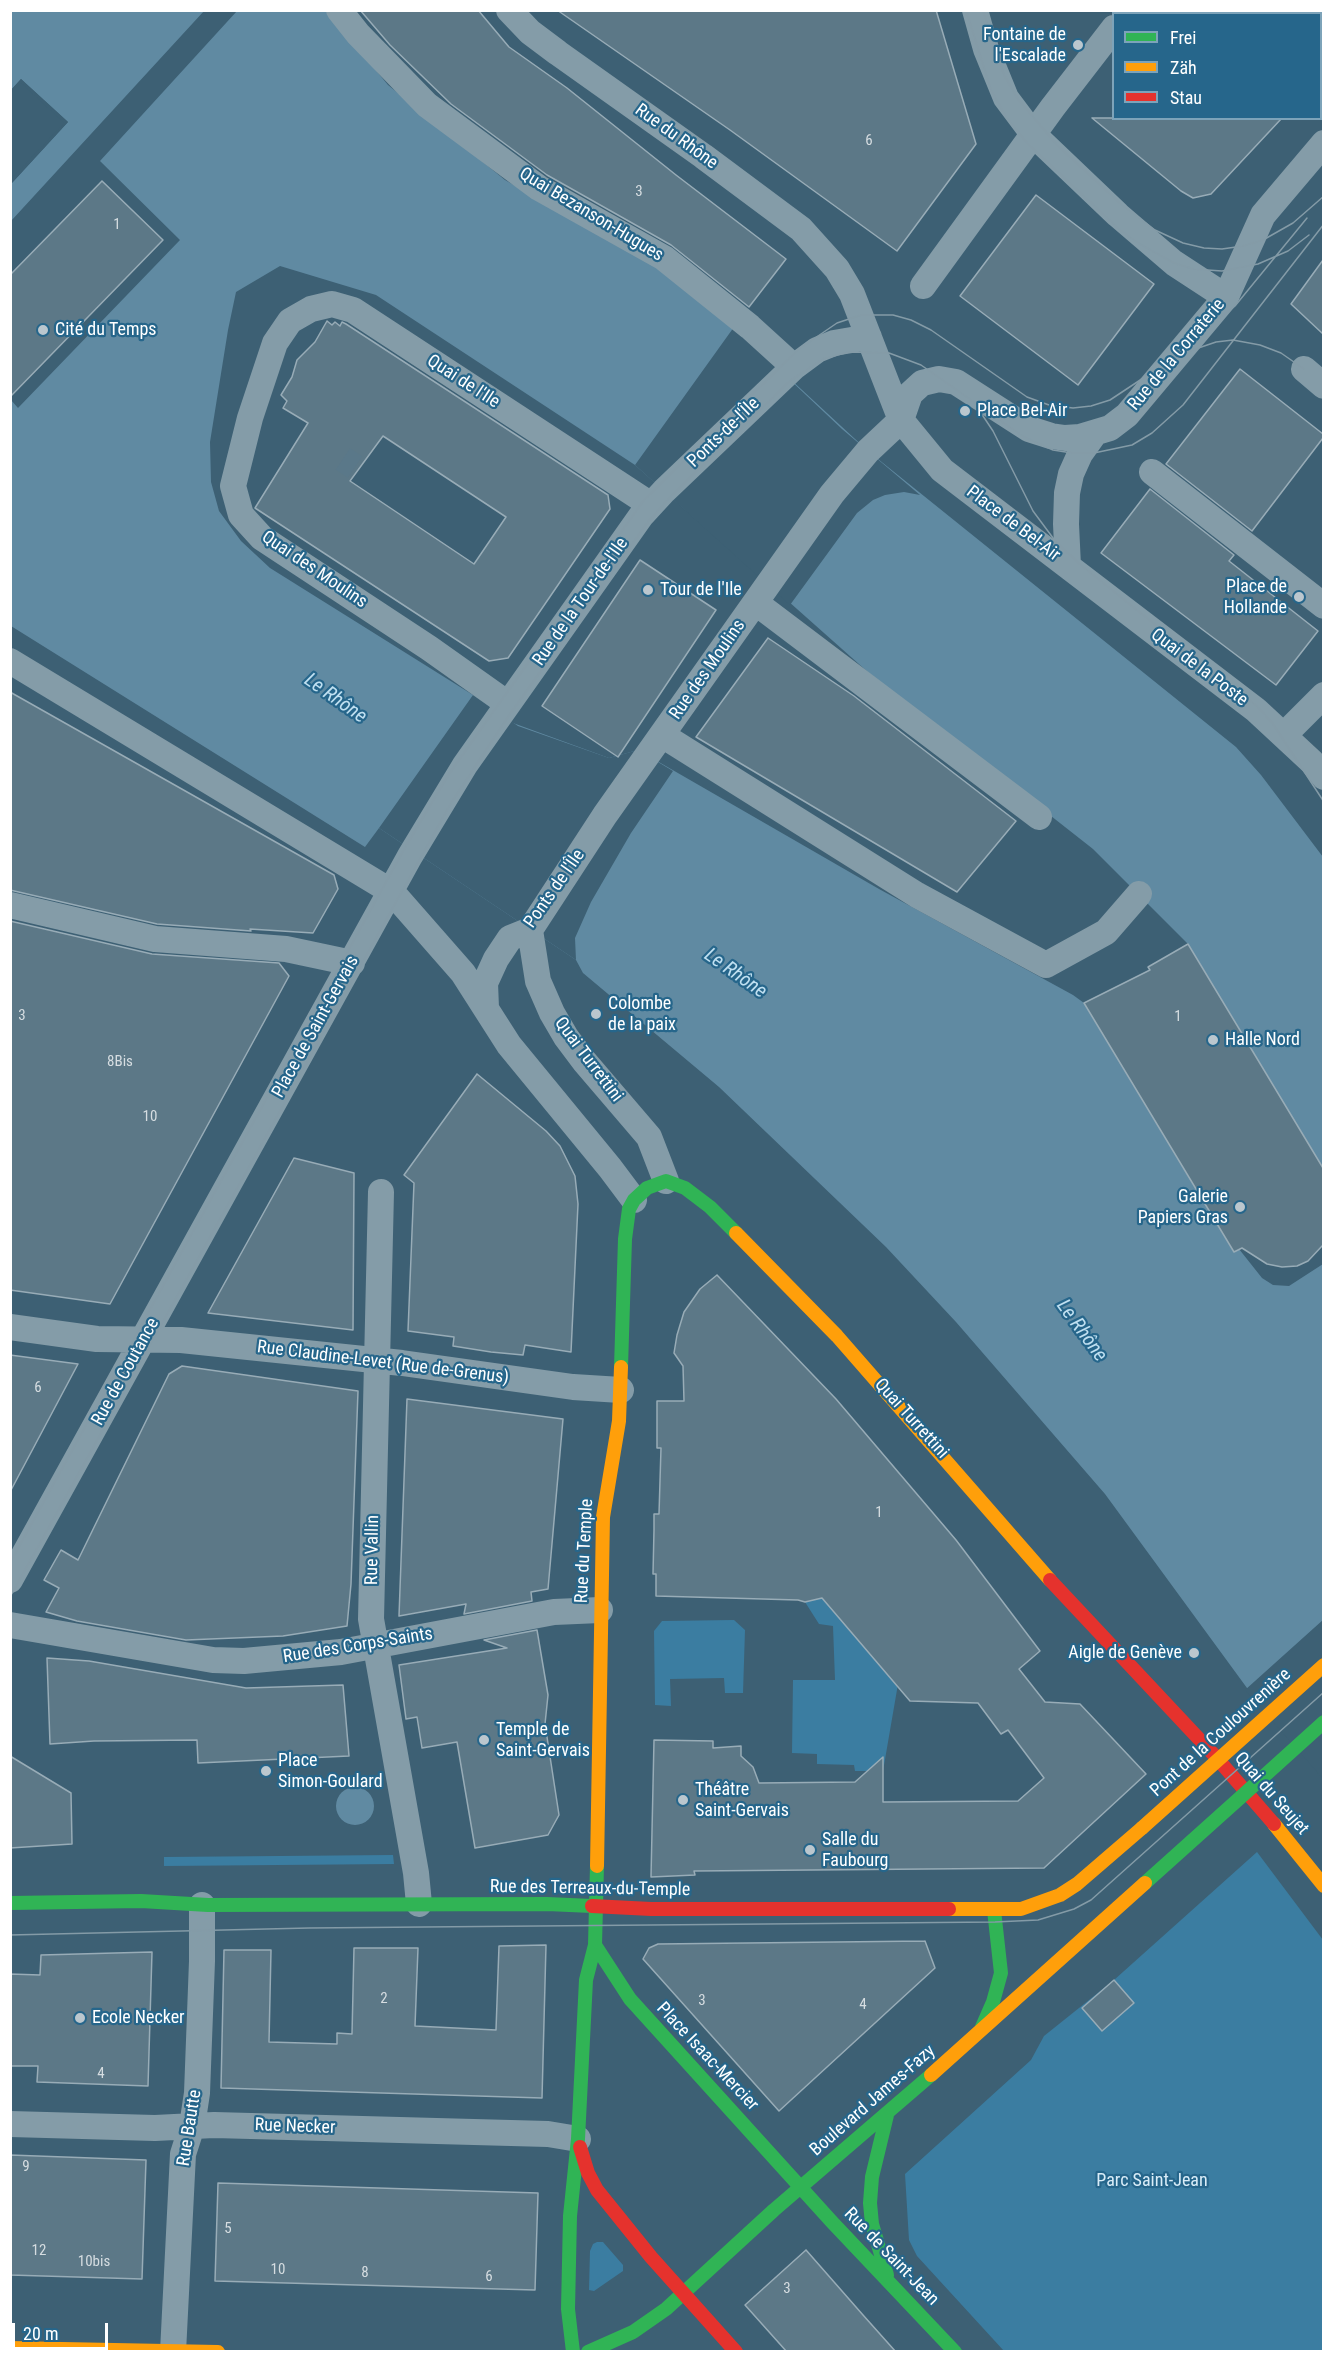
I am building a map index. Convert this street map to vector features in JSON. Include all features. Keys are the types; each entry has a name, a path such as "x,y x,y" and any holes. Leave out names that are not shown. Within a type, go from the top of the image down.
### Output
{"main road":[{"path":"634,1200 647,1188 666,1181"},
{"name":"Quai Turrettini","path":"666,1181 685,1188 710,1208 837,1336 1063,1595 1138,1677"},
{"name":"Rue du Temple","path":"597,1907 600,1610 604,1501 619,1422 625,1239 629,1209 634,1200"},
{"name":"Pont de la Coulouvrenière","path":"1142,1828 1323,1665"},
{"name":"Quai du Seujet","path":"1138,1677 1215,1756 1280,1831 1323,1886"},
{"name":"Boulevard James-Fazy","path":"588,2352 633,2332 684,2294 801,2187 887,2115 980,2032 1323,1722"},
{"name":"Rue des Terreaux-du-Temple","path":"10,1903 141,1901 202,1905 1021,1909 1060,1895 1092,1872 1142,1828"},
{"path":"573,2352 568,2309 570,2216 578,2139 585,1980 595,1945 597,1907"},
{"path":"980,2032 993,2002 1001,1973 994,1910"},
{"name":"Place Isaac-Mercier","path":"595,1945 630,1999 801,2187"},
{"path":"887,2115 872,2177 870,2203 872,2224 888,2279"},
{"path":"578,2139 588,2173 597,2190 736,2352"},
{"name":"Rue de Saint-Jean","path":"801,2187 955,2352"},
{"path":"10,2348 218,2352"}],"street":[{"name":"Quai Bezanson-Hugues","path":"339,10 358,34 427,105 539,188 664,258 750,327 789,372"},
{"name":"Rue du Rhône","path":"509,10 530,32 703,156 801,230 837,269"},
{"path":"975,10 986,49 1006,98 1033,134 1118,215 1174,263 1226,297"},
{"path":"923,286 1112,29"},
{"name":"Rue de la Corraterie","path":"1095,433 1110,428 1127,415 1226,297 1263,215 1323,143"},
{"name":"Place de Bel-Air","path":"837,269 852,294 902,420 942,470 1068,566"},
{"name":"Quai de l'Ile","path":"275,342 290,321 311,309 332,304 353,310 658,498"},
{"path":"789,372 817,350 834,343 870,337"},
{"name":"Quai des Moulins","path":"275,342 250,418 233,486 241,514 262,538 429,648 504,710"},
{"path":"1304,369 1323,386"},
{"name":"Ponts-de-l'Île","path":"658,498 789,372"},
{"path":"1039,817 762,594 832,494 868,451 902,420 910,394 922,383 939,379 956,382 1029,429 1051,436 1065,438 1095,433"},
{"name":"Place de Bel-Air","path":"1068,566 1067,493 1071,474 1080,454 1095,433"},
{"path":"1152,472 1323,606"},
{"name":"Rue de la Tour-de-l'Ile","path":"504,710 658,498"},
{"name":"Quai de la Poste","path":"1068,566 1256,710 1312,762 1323,777"},
{"name":"Rue des Moulins","path":"648,756 762,594"},
{"path":"10,661 392,892 462,973 509,1045 634,1200"},
{"path":"1284,735 1323,694"},
{"name":"Place de Saint-Gervais","path":"241,1164 416,846 452,786 504,710"},
{"path":"662,735 917,895 1046,965 1106,932 1139,894"},
{"name":"Ponts de l'Île","path":"491,1016 485,983 496,958 510,938 530,930 648,756"},
{"path":"10,905 155,939 286,949 351,963"},
{"name":"Quai Turrettini","path":"530,930 536,974 548,1006 566,1037 584,1061 649,1137 666,1181"},
{"name":"Rue de Coutance","path":"10,1580 241,1164"},
{"name":"Rue Vallin","path":"381,1192 371,1619 416,1873 419,1905"},
{"name":"Rue Claudine-Levet (Rue de-Grenus)","path":"10,1327 97,1339 181,1340 378,1360 573,1387 621,1390"},
{"name":"Rue des Corps-Saints","path":"23,1627 213,1660 244,1661 341,1652 554,1611 600,1610"},
{"name":"Rue Bautte","path":"173,2351 183,2154 192,2126 197,2093 202,1905"},
{"name":"Rue Necker","path":"10,2124 155,2128 214,2125 548,2134 578,2139"}],"green space":[{"path":"814,1589 898,1684 883,1771 855,1771 854,1765 817,1764 817,1754 792,1753 793,1680 835,1680 833,1626 819,1624 805,1602"},
{"path":"734,1620 745,1630 743,1693 725,1693 724,1678 670,1679 671,1706 655,1705 654,1631 662,1621"},
{"name":"Parc Saint-Jean","path":"1257,1852 1323,1940 1323,2351 1004,2351 917,2256 909,2240 905,2174 1031,2060 1044,2036 1114,1980"},
{"path":"393,1855 394,1864 164,1866 164,1857"},
{"path":"603,2242 623,2265 623,2271 594,2291 589,2290 590,2251 593,2244"}],"water":[{"name":"Le Rhône","path":"11,11 327,11 388,85 505,180 661,269 734,327 868,451 1236,747 1261,775 1323,857 1323,1168 1188,944 1093,849 869,673 635,465 376,295 280,266 236,292 210,442 211,482 219,511 241,541 270,568 473,695 513,723 609,758 638,750 879,889 1073,995 1084,1003 1234,1252 1239,1249 1262,1278 1273,1285 1289,1286 1323,1264 1323,1777 1247,1688 1105,1494 956,1322 886,1247 719,1087 583,973 576,960 379,828 365,847 11,626 11,184 68,122 21,79 11,90"},
{"path":"355,1787 369,1792 374,1806 369,1820 355,1825 341,1820 336,1806 341,1792"}],"pier":[{"path":"204,11 237,11 100,161 180,240 18,408 11,400 11,221"},
{"path":"21,79 68,122 11,184 10,180 64,123 21,83 10,93"},
{"path":"734,327 842,429 920,495 904,492 885,495 873,500 857,513 790,605 635,465"},
{"path":"473,695 518,726 609,758 638,750 673,771 631,833 591,902 575,938 576,960 379,828"},
{"path":"1324,1619 1324,1780 1245,1690"}],"building":[{"path":"360,10 478,10 509,47 567,88 786,259 749,307 671,245 547,175 451,104 390,45"},
{"path":"557,10 936,10 976,144 897,251 730,130"},
{"path":"1092,118 1280,120 1211,194 1193,198 1181,191"},
{"name":"Cité du Temps","path":"102,181 163,240 10,397 10,275"},
{"path":"1036,195 1154,284 1078,385 960,296"},
{"path":"1323,260 1323,334 1291,304"},
{"path":"327,321 332,325 335,322 340,326 342,322 346,324 608,495 610,509 508,658 489,661 255,508 308,423 283,408 287,401 281,395 292,377 297,360 315,342","holes":["383,436 506,517 474,564 350,481"]},
{"path":"1240,369 1323,434 1323,438 1252,531 1166,464"},
{"path":"1150,489 1234,555 1229,561 1318,631 1276,685 1101,553"},
{"path":"640,560 716,610 618,757 542,706"},
{"path":"768,638 854,696 1016,821 957,892 696,737"},
{"path":"10,692 334,875 338,889 313,933 157,924 10,890"},
{"path":"10,921 152,954 279,963 289,976 110,1304 10,1290"},
{"path":"1188,944 1323,1168 1323,1245 1308,1261 1297,1266 1282,1267 1267,1264 1242,1248 1234,1252 1084,1003 1150,970 1148,967"},
{"path":"477,1074 546,1131 560,1146 575,1176 578,1204 571,1352 525,1345 523,1355 491,1352 453,1346 454,1337 408,1331 414,1183 404,1175"},
{"path":"294,1158 354,1173 353,1330 208,1313"},
{"path":"717,1275 836,1399 956,1540 1040,1651 1019,1669 1045,1702 1080,1704 1146,1774 1044,1868 694,1871 695,1875 651,1877 654,1740 713,1741 713,1748 741,1746 741,1756 753,1767 759,1783 855,1782 883,1757 883,1802 1018,1801 1044,1778 1008,1730 1001,1734 978,1703 910,1701 822,1598 805,1602 656,1596 656,1574 653,1574 654,1514 659,1514 661,1448 657,1448 657,1401 684,1401 683,1366 674,1353 677,1335 684,1312 700,1289"},
{"path":"10,1355 78,1364 10,1492"},
{"path":"182,1366 358,1391 351,1584 347,1626 283,1636 186,1640 77,1621 46,1612 59,1588 44,1580 61,1550 78,1560 169,1374"},
{"path":"407,1399 563,1419 548,1589 531,1592 532,1601 464,1614 466,1604 399,1616"},
{"name":"Temple de Saint-Gervais","path":"537,1630 548,1695 545,1724 559,1815 548,1835 475,1848 457,1742 422,1748 417,1717 406,1719 399,1665 507,1648 484,1640"},
{"path":"47,1658 89,1661 246,1688 343,1685 349,1756 198,1763 197,1740 94,1741 50,1744"},
{"path":"10,1756 71,1793 72,1844 10,1848"},
{"path":"925,1941 935,1968 779,2111 643,1959 649,1948 658,1944"},
{"path":"546,1945 542,2098 221,2088 224,1950 271,1950 269,2042 337,2044 337,2033 352,2034 354,1948 418,1948 415,2026 496,2030 499,1946"},
{"name":"Ecole Necker","path":"152,1952 148,2086 37,2082 38,2066 10,2066 10,1974 40,1975 41,1955"},
{"path":"1114,1980 1134,2003 1102,2031 1082,2008"},
{"path":"10,2155 146,2160 142,2279 10,2275"},
{"path":"218,2183 538,2193 535,2290 215,2281"},
{"path":"806,2250 896,2352 787,2352 745,2305"}],"tunnel":[{"path":"343,459 355,467"}],"tram line":[{"path":"966,10 991,90 1006,117 1027,143 1120,230 1138,243 1174,263 1193,269 1222,271 1258,264 1288,251 1309,235"},
{"path":"983,10 1004,75 1018,99 1057,145 1122,205 1155,230 1183,243 1204,248 1222,249 1243,246 1263,240 1293,223 1324,196"},
{"path":"1180,349 1235,306 1307,218"},
{"path":"10,1597 451,803 510,714 648,522 671,496 790,381 823,359 849,352 889,353 921,365 1024,437 1053,450 1094,453 1132,445 1152,433 1183,405 1324,224"},
{"path":"10,1563 406,846 449,774 644,500 799,349 837,323 861,315 893,315 911,320 931,330 1027,397 1049,405 1073,408 1091,406 1110,400 1178,355 1216,342 1233,340 1260,345 1281,353 1304,369"},
{"path":"979,410 993,431 1033,511 1056,542 1082,566 1258,707 1273,724 1324,802"},
{"path":"10,1935 309,1928 1038,1920 1074,1909 1091,1900 1324,1692"}],"traffic: fast":[{"path":"621,1367 625,1239 629,1209 634,1200 647,1188 666,1181 685,1188 710,1207 736,1233"},
{"path":"1242,1796 1324,1722"},
{"path":"1145,1883 1242,1796"},
{"path":"573,2352 568,2309 570,2216 578,2139 586,1980 595,1945 597,1866"},
{"path":"10,1903 141,1901 208,1905 547,1904 592,1906"},
{"path":"982,2027 993,2002 1001,1973 994,1910"},
{"path":"595,1945 630,1999 832,2222 955,2352"},
{"path":"588,2352 633,2332 666,2309 774,2210 931,2075"},
{"path":"887,2115 872,2177 870,2203 872,2224 887,2275"}],"traffic: slow":[{"path":"736,1233 837,1336 1050,1580"},
{"path":"597,1866 603,1517 619,1421 621,1367"},
{"path":"1142,1828 1324,1665"},
{"path":"1274,1824 1324,1886"},
{"path":"949,1909 1021,1909 1060,1895 1077,1884 1142,1828"},
{"path":"931,2075 1145,1883"},
{"path":"10,2348 218,2352"}],"traffic: jam":[{"path":"1050,1580 1215,1756 1274,1824"},
{"path":"592,1906 651,1909 949,1909"},
{"path":"580,2147 588,2173 597,2190 651,2257 736,2352"}],"place":[{"name":"Fontaine de l'Escalade","path":"1078,45"},
{"name":"Cité du Temps","path":"43,330"},
{"name":"Place Bel-Air","path":"965,411"},
{"name":"Tour de l'Ile","path":"648,590"},
{"name":"Place de Hollande","path":"1299,597"},
{"name":"Colombe de la paix","path":"596,1014"},
{"name":"Halle Nord","path":"1213,1040"},
{"name":"Galerie Papiers Gras","path":"1240,1207"},
{"name":"Aigle de Genève","path":"1194,1653"},
{"name":"Temple de Saint-Gervais","path":"484,1740"},
{"name":"Place Simon-Goulard","path":"266,1771"},
{"name":"Théâtre Saint-Gervais","path":"683,1800"},
{"name":"Salle du Faubourg","path":"810,1850"},
{"name":"Ecole Necker","path":"80,2018"}]}
